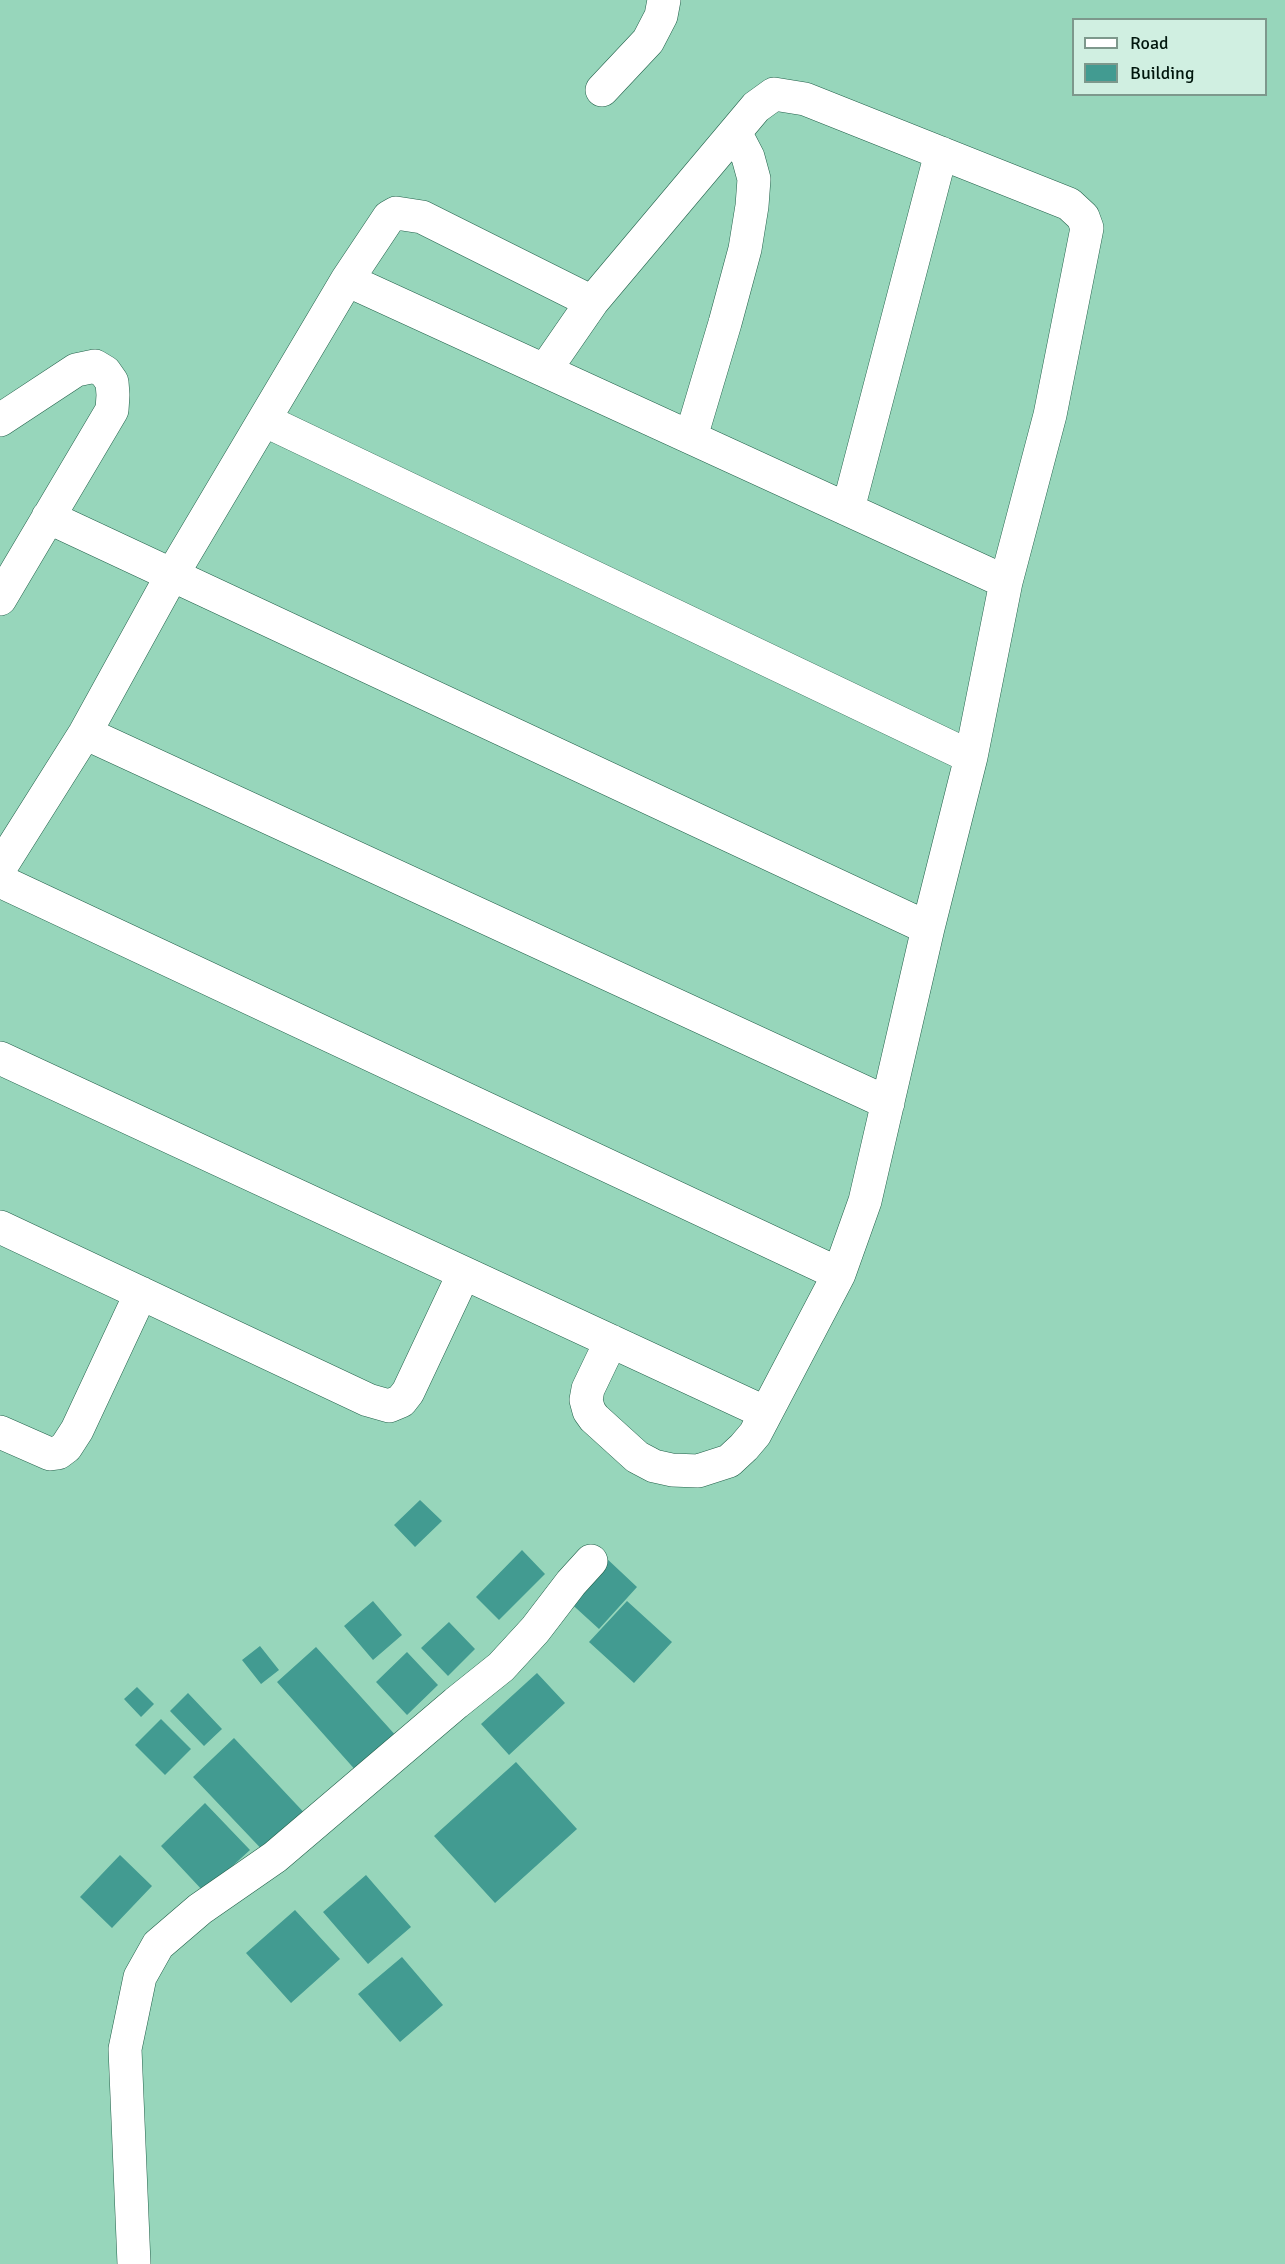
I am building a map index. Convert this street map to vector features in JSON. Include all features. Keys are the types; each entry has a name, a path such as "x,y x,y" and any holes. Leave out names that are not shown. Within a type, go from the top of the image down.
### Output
{"street":[{"path":"602,90 648,41 661,16 664,0"},
{"path":"545,370 592,302 735,132 765,99 774,94 805,99 1069,204 1083,217 1087,228 1050,415 1006,582 971,757 928,928 865,1201 839,1274 755,1434 729,1461 698,1471 672,1470 654,1466 637,1457 589,1411 586,1400 588,1389 611,1341"},
{"path":"691,437 745,249 752,206 754,179 748,157 735,132"},
{"path":"848,509 941,153"},
{"path":"0,868 85,733 172,575 347,280 388,217 402,213 422,218 592,302"},
{"path":"347,280 1006,582"},
{"path":"0,420 76,370 95,366 105,372 112,382 112,410 0,599"},
{"path":"264,420 971,757"},
{"path":"48,517 928,928"},
{"path":"85,733 888,1103"},
{"path":"0,881 839,1274"},
{"path":"0,1058 766,1413"},
{"path":"0,1227 368,1400 388,1406 400,1401 408,1392 464,1273"},
{"path":"0,1432 50,1454 58,1453 66,1447 77,1430 141,1293"},
{"path":"134,2264 124,2049 140,1977 158,1945 200,1909 275,1857 437,1718 501,1667 535,1630 591,1561"}],"building":[{"path":"420,1500 442,1521 415,1547 394,1525"},
{"path":"522,1550 545,1574 499,1620 476,1597"},
{"path":"604,1556 637,1587 599,1629 565,1598"},
{"path":"373,1601 402,1635 373,1660 344,1626"},
{"path":"627,1601 672,1642 634,1683 589,1642"},
{"path":"449,1622 475,1649 448,1676 421,1648"},
{"path":"260,1646 279,1670 261,1684 242,1660"},
{"path":"316,1647 398,1738 358,1773 277,1682"},
{"path":"407,1652 438,1685 407,1715 376,1682"},
{"path":"537,1673 565,1703 509,1755 481,1724"},
{"path":"137,1687 154,1704 141,1717 124,1699"},
{"path":"188,1693 222,1729 204,1746 170,1711"},
{"path":"161,1719 191,1749 165,1775 135,1745"},
{"path":"234,1738 311,1820 270,1858 193,1777"},
{"path":"516,1762 577,1829 495,1903 434,1836"},
{"path":"205,1803 250,1850 204,1892 161,1846"},
{"path":"120,1855 152,1886 112,1928 80,1897"},
{"path":"366,1875 411,1927 368,1964 323,1912"},
{"path":"295,1910 340,1959 291,2003 246,1953"},
{"path":"402,1957 443,2005 400,2042 358,1994"}]}
